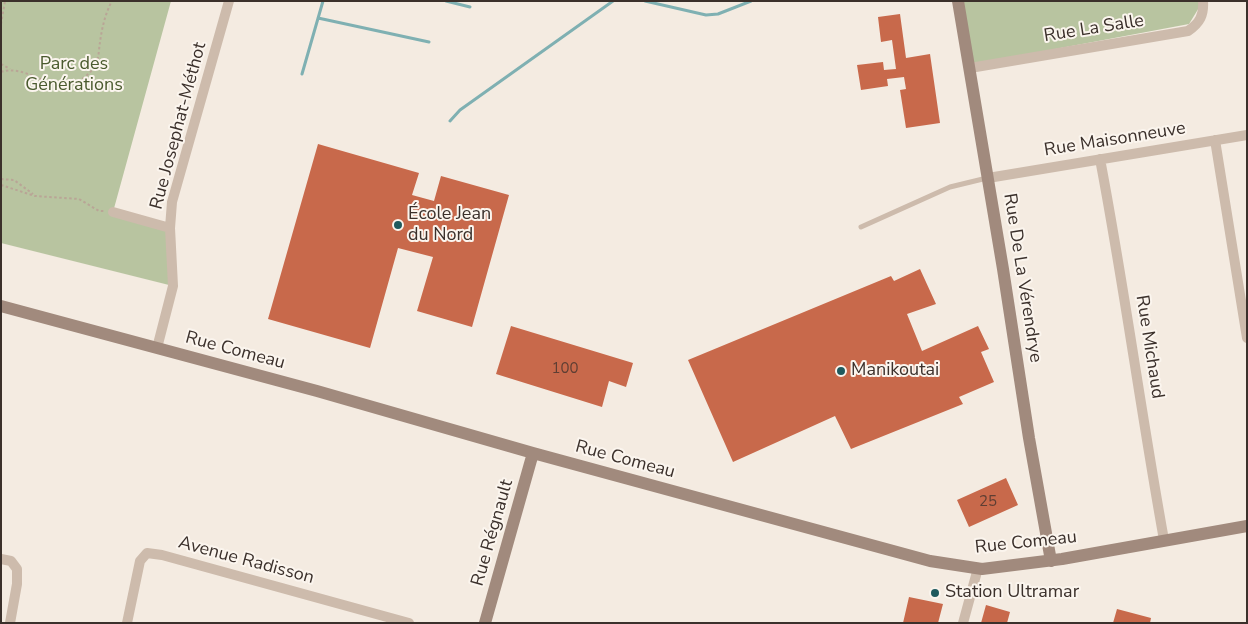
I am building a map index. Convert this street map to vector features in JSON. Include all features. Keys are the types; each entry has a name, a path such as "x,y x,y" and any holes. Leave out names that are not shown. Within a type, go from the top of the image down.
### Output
{"street":[{"name":"Rue Josephat-Méthot","path":"157,348 173,286 170,228 172,202 229,1"},
{"name":"Rue De La Vérendrye","path":"958,1 1029,438 1051,560"},
{"name":"Rue La Salle","path":"970,68 1188,31 1199,22 1203,13 1203,1"},
{"name":"Rue Maisonneuve","path":"988,178 1247,134"},
{"path":"1215,140 1247,338"},
{"name":"Rue Michaud","path":"1100,159 1114,232 1164,540"},
{"path":"113,212 170,228"},
{"name":"Rue Comeau","path":"1,306 317,391 533,453 930,561 978,568 1051,560 1247,526"},
{"name":"Rue Régnault","path":"485,623 533,453"},
{"name":"Avenue Radisson","path":"128,623 140,561 147,553 162,555 409,623"},
{"path":"1,559 11,561 17,569 17,584 10,623"},
{"path":"963,623 978,568"}],"lane":[{"path":"861,227 950,187 988,178"}],"path":[{"path":"1,24 5,1"},
{"path":"1,64 12,70 64,86 73,84 92,70 97,62 101,32 112,1"},
{"path":"1,72 12,70"},
{"path":"1,179 14,180 25,186 35,196"},
{"path":"1,185 35,196 79,199 98,211 113,212"}],"green space":[{"name":"Parc des Générations","path":"1,1 171,1 113,212 170,228 173,286 1,243"},
{"path":"959,1 1199,1 1200,6 1189,24 970,65"}],"building":[{"path":"900,14 906,58 930,54 940,123 906,128 900,90 906,89 904,77 887,79 888,86 861,90 857,65 883,62 884,70 896,69 892,40 881,42 878,17"},
{"name":"École Jean du Nord","path":"318,144 419,173 412,195 434,201 441,176 509,195 472,327 417,311 433,257 398,248 370,348 268,319"},
{"name":"Manikoutai","path":"920,269 936,304 907,314 922,351 978,326 989,349 981,352 994,382 959,397 963,404 851,449 835,416 733,462 688,360 891,276 894,281"},
{"path":"511,326 633,363 626,387 609,381 602,407 496,374"},
{"path":"1006,478 1018,505 969,527 957,500"},
{"path":"909,597 943,604 938,623 903,623"},
{"path":"986,605 1010,612 1007,623 981,623"},
{"path":"1117,609 1151,618 1150,623 1113,623"}],"waterway":[{"path":"302,74 323,1"},
{"path":"446,1 470,7"},
{"path":"450,121 460,110 613,1"},
{"path":"645,1 706,15 718,14 751,1"},
{"path":"318,18 429,42"}],"place":[{"name":"École Jean du Nord","path":"398,225"},
{"name":"Manikoutai","path":"841,371"},
{"name":"Station Ultramar","path":"935,593"}]}
